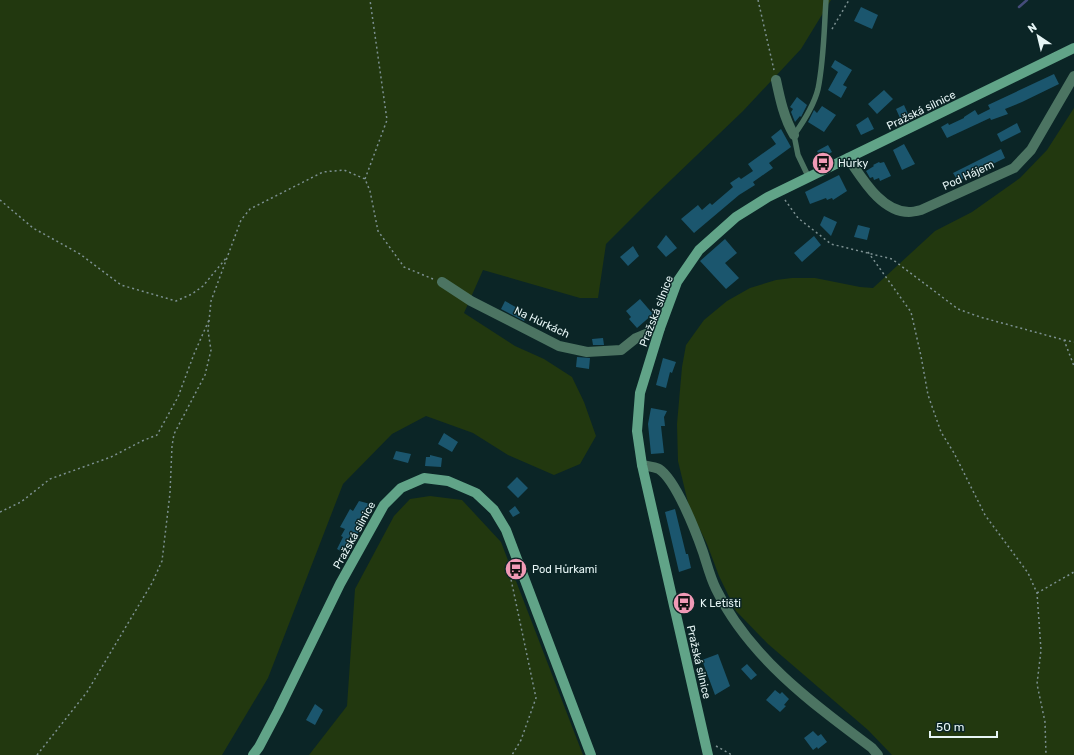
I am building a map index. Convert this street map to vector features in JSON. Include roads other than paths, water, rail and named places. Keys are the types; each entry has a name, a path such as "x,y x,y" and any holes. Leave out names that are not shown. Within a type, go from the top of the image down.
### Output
{"street":[{"name":"Pražská silnice","path":"708,755 642,465 636,431 640,393 660,328 677,282 699,250 736,217 768,197 1074,48"},
{"name":"Pod Hájem","path":"848,158 870,191 892,208 908,212 921,210 1014,168 1031,150 1074,76"},
{"path":"776,80 782,107 789,127 794,135"},
{"name":"Na Hůrkách","path":"442,282 471,301 559,346 587,352 621,350 636,338 660,328"},
{"path":"642,465 659,469 671,482 681,500 702,549 716,588 740,630 773,666 810,701 872,748 878,755"},
{"name":"Pražská silnice","path":"253,755 259,747 278,711 340,584 384,505 401,488 424,478 448,481 476,492 494,510 506,530 591,755"}],"lane":[{"path":"809,178 798,155 794,135 812,105 818,89 825,43 826,0"}],"waterway":[{"path":"1019,7 1027,0"}],"place":[{"name":"Hůrky","path":"823,163"},
{"name":"Pod Hůrkami","path":"516,569"},
{"name":"K Letišti","path":"684,603"}]}
